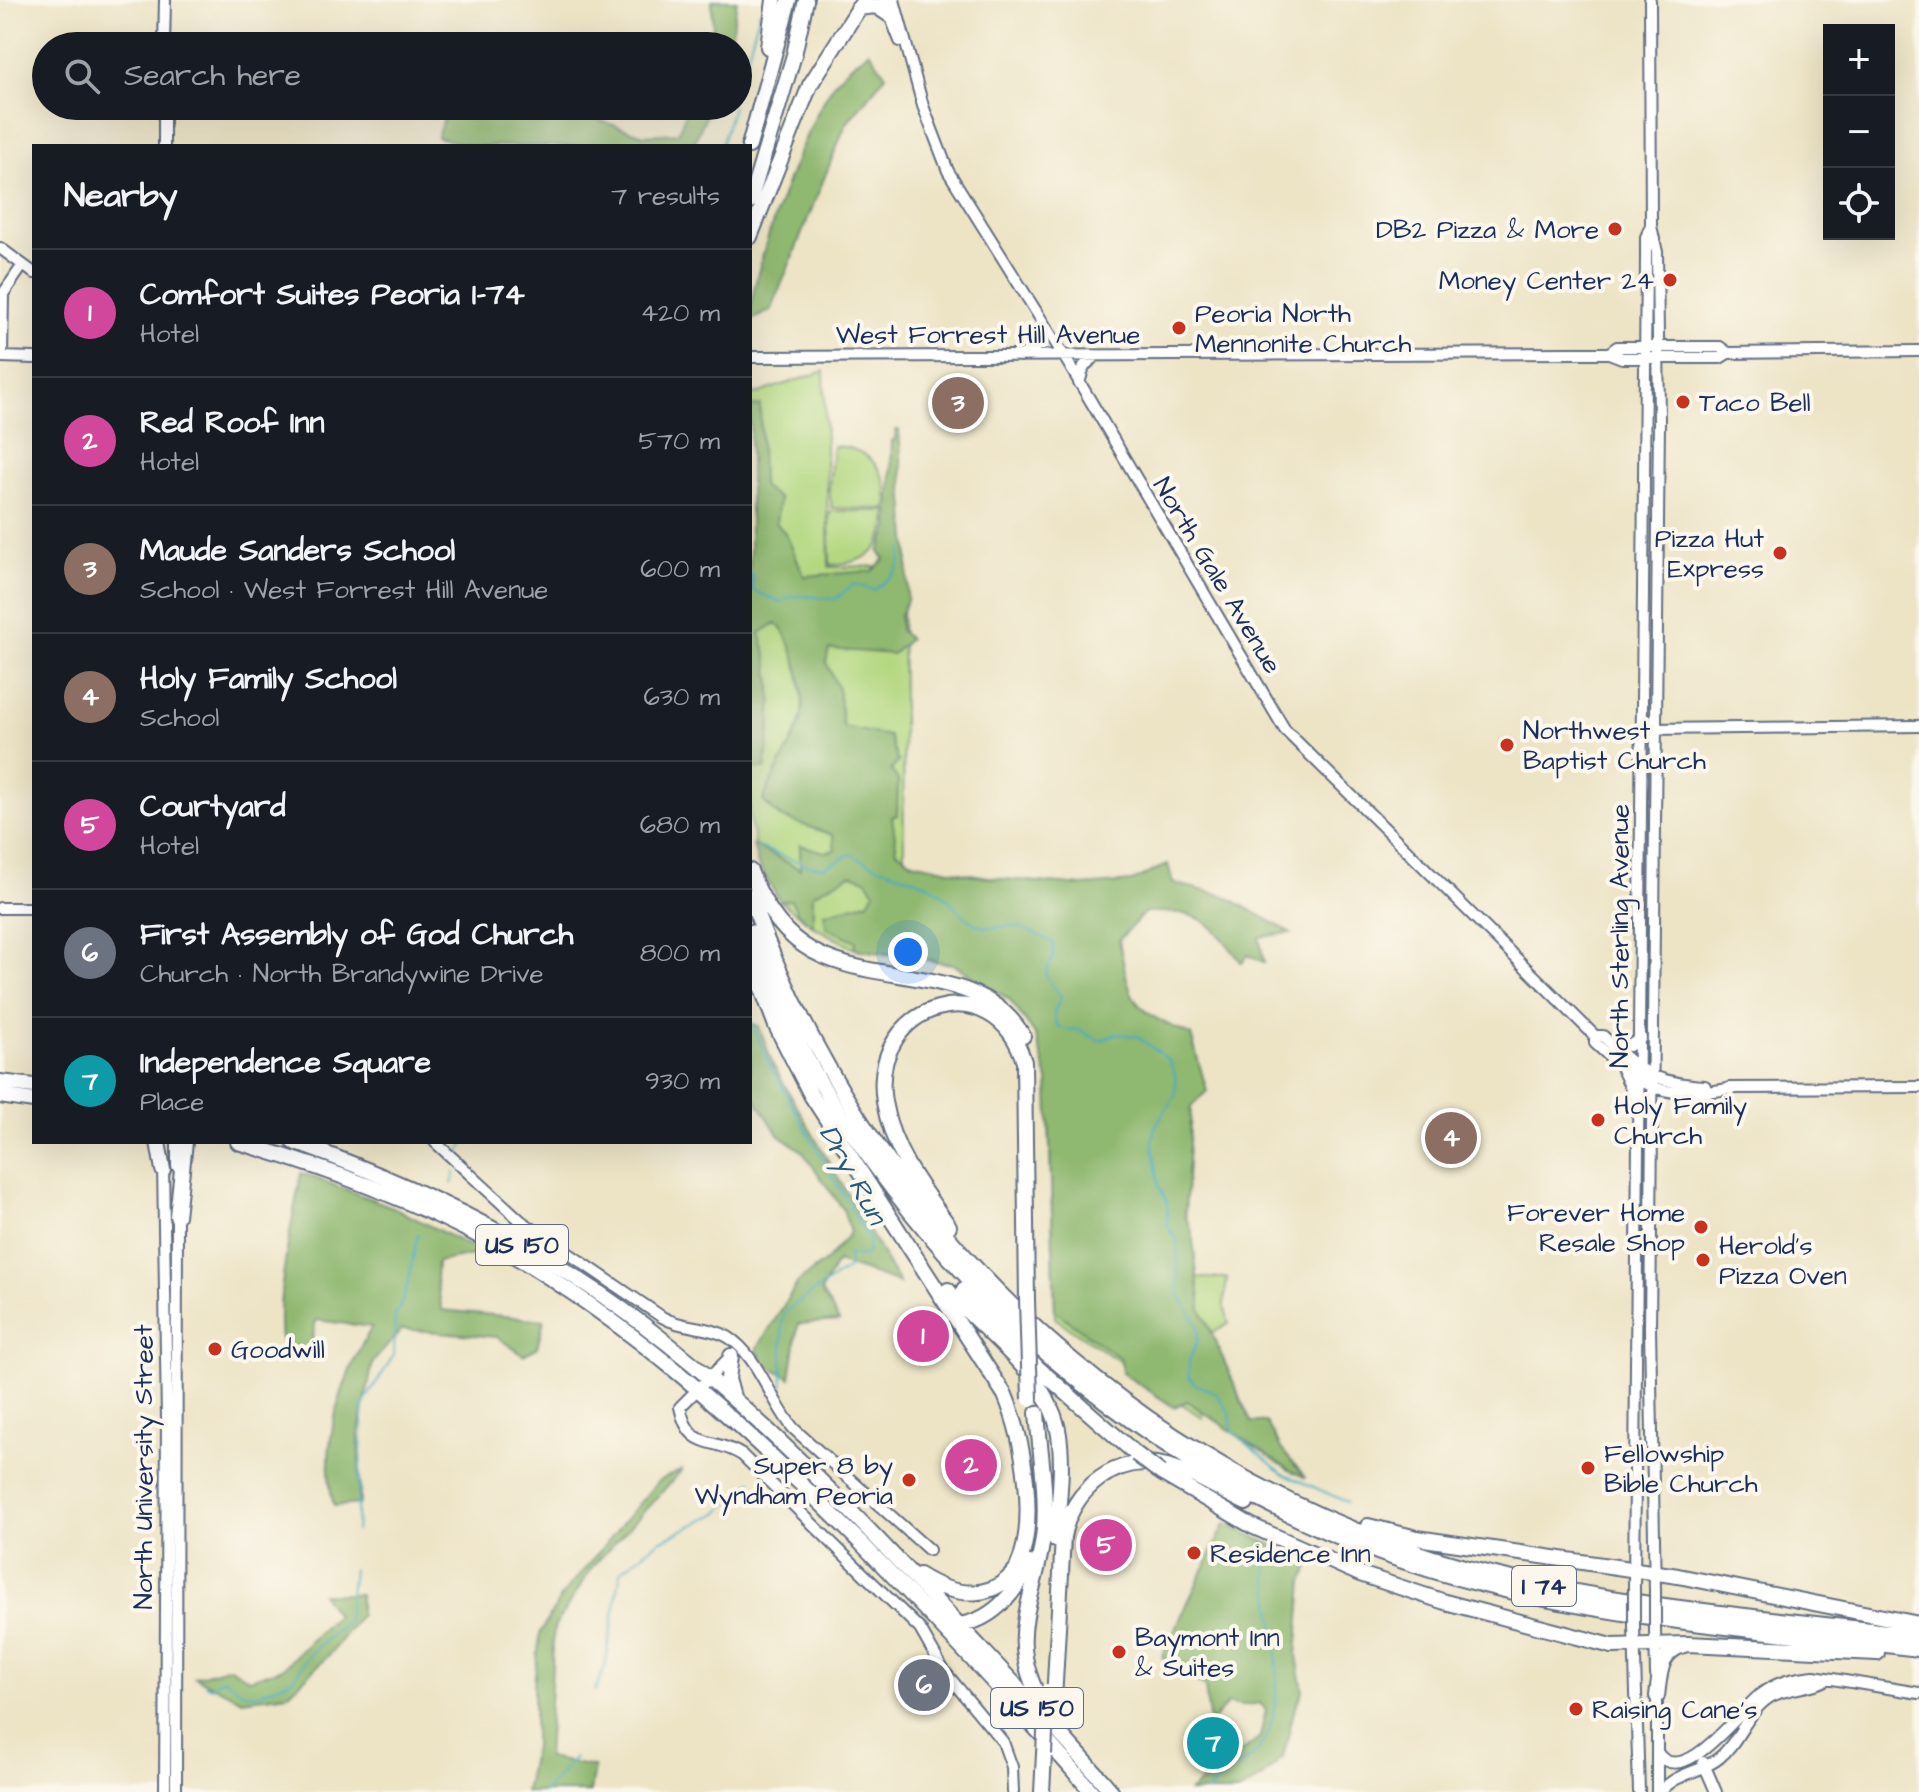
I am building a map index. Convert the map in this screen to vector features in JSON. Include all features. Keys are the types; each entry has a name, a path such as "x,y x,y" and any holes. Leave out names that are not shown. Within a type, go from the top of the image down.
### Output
{"highway":[{"path":"752,108 771,35 774,0"},
{"path":"750,144 789,0"},
{"path":"752,194 794,55 806,0"},
{"path":"752,232 810,85 861,4 876,6 891,16"},
{"path":"743,144 749,120"},
{"path":"752,875 776,920 807,948 833,959 981,996 1003,1010 1019,1028 1033,1066 1032,1304"},
{"name":"I 74","path":"752,901 795,1007 854,1114 910,1193 990,1286 1076,1364 1193,1448 1278,1495 1337,1522 1412,1551 1488,1573 1604,1596 1919,1636"},
{"name":"I 74","path":"752,937 783,1010 829,1097 921,1226 974,1286 1040,1350 1099,1399 1187,1459 1265,1503 1344,1539 1445,1575 1526,1595 1919,1649"},
{"path":"752,961 787,1050 831,1127 1005,1395 1019,1437 1025,1480 1026,1536 1017,1568"},
{"path":"924,1608 943,1623 959,1625 981,1619 1003,1603 1018,1586 1032,1557 1039,1520 1023,1058 1012,1035 990,1015 966,1006 939,1007 911,1020 893,1040 884,1069 884,1101 908,1168 981,1268 990,1286"},
{"path":"0,1082 32,1086"},
{"path":"0,1096 30,1101"},
{"path":"831,1127 946,1288 1037,1384 1053,1413 1060,1459 1051,1696"},
{"path":"160,1144 163,1170"},
{"path":"177,1216 185,1144"},
{"name":"US 150","path":"245,1144 308,1163 388,1193 476,1235 602,1312 735,1401 901,1563 1112,1792"},
{"name":"US 150","path":"299,1144 410,1187 503,1233 603,1296 703,1382 924,1608 1092,1792"},
{"path":"921,1226 930,1247 1000,1330 1136,1454 1161,1473 1252,1526 1360,1574 1482,1612 1612,1646 1688,1644 1919,1657"},
{"path":"732,1355 728,1379 735,1401"},
{"path":"901,1563 939,1587 964,1594 994,1589 1017,1568 1026,1552 1030,1528 1035,1406"},
{"path":"1035,1406 1044,1527 1023,1627 1023,1649 1032,1685 1059,1732"},
{"path":"1193,1448 1335,1513 1384,1531 1655,1572 1919,1624"},
{"path":"1042,1792 1066,1525 1075,1503 1093,1482 1129,1465 1145,1463 1174,1468 1333,1542 1427,1573 1526,1595"},
{"path":"1657,1696 1666,1656 1688,1644"},
{"path":"1047,1758 1049,1792"}],"main road":[{"path":"164,32 165,0"},
{"name":"North Gale Avenue","path":"884,0 948,171 1064,356 1285,730 1595,1036 1603,1036 1640,1077"},
{"name":"North Gale Avenue","path":"894,0 909,61"},
{"name":"North Sterling Avenue","path":"1639,1792 1634,1570 1640,1077 1659,421 1646,237 1651,226 1650,0"},
{"path":"164,120 164,144"},
{"path":"0,248 32,272"},
{"path":"23,265 3,294 1,357 32,358"},
{"path":"1020,356 1035,347 1042,323"},
{"path":"1646,384 1639,369 1624,353 1652,325 1684,347"},
{"name":"West Forrest Hill Avenue","path":"752,357 1652,353 1684,347 1720,347 1728,353"},
{"name":"West Forrest Hill Avenue","path":"1652,353 1679,359 1720,358 1728,353 1919,351"},
{"name":"North Sterling Avenue","path":"1652,353 1646,384 1652,1083 1650,1328 1659,1792"},
{"path":"1079,383 1084,366 1096,356"},
{"path":"1659,421 1664,406 1664,371 1679,359"},
{"path":"1648,729 1919,726"},
{"path":"0,908 32,908"},
{"name":"North Gale Avenue","path":"1595,1036 1595,1043 1621,1067 1640,1077"},
{"path":"1613,1046 1629,1046 1641,1038"},
{"path":"1621,1067 1640,1108"},
{"path":"1640,1077 1676,1093"},
{"path":"1652,1083 1735,1088"},
{"path":"1652,1112 1659,1099 1676,1093 1735,1088 1919,1087"},
{"name":"North University Street","path":"176,1792 177,1144"},
{"path":"437,1144 521,1221 662,1317 683,1327 721,1334"},
{"name":"North University Street","path":"163,1170 167,1419 165,1792"},
{"path":"721,1334 732,1355"},
{"path":"721,1334 732,1355 760,1373 776,1407 794,1429 929,1550"},
{"path":"732,1355 680,1407 689,1434 742,1455 911,1620 944,1671 1001,1738 1012,1767 1013,1792"},
{"path":"1659,1792 1674,1779 1704,1764 1736,1720 1762,1693 1797,1677 1814,1676 1823,1681 1919,1693"},
{"path":"1657,1752 1665,1766 1674,1769 1704,1764"},
{"path":"1704,1764 1716,1792"}],"green space":[{"path":"712,0 737,0 732,32 713,32"},
{"path":"869,51 886,75 846,124 771,310 752,320 760,267 783,193 813,122 844,72"},
{"path":"443,120 599,120 644,135 678,133 683,120 704,120 694,144 463,144 437,137"},
{"path":"824,371 829,567 902,566 904,863 1117,898 1118,998 1168,1108 1196,1278 1227,1278 1224,1305 1229,1323 1199,1340 1203,1418 1055,1318 1048,1080 1036,1036 1010,1000 953,964 855,949 813,926 780,901 758,864 752,830 752,395"},
{"path":"760,405 762,486 779,499 776,523 786,534 804,576 872,571 885,559 879,552 889,528 892,440 895,440 895,430 899,430 908,552 907,601 900,615 900,630 909,639 893,654 829,649 826,662 838,688 843,727 889,736 898,762 891,770 898,780 897,815 892,817 897,851 913,862 982,877 1083,886 1131,882 1168,864 1173,883 1225,896 1291,933 1259,937 1264,962 1248,955 1242,963 1211,927 1202,920 1180,913 1145,912 1119,940 1131,992 1137,1002 1156,1018 1191,1035 1207,1091 1191,1107 1185,1215 1192,1232 1201,1309 1251,1422 1266,1422 1282,1450 1306,1478 1289,1470 1187,1401 1174,1407 1122,1373 1121,1359 1055,1311 1048,1080 1036,1036 1010,1000 953,964 855,949 856,941 827,928 824,913 867,902 875,892 866,879 851,874 813,894 813,926 798,913 791,900 780,901 758,864 753,845 800,869 800,845 825,852 835,850 833,835 780,817 763,801 796,732 802,711 801,684 794,656 776,623 760,633 769,667 771,717 765,769 752,767 752,407"},
{"path":"833,446 858,451 875,464 885,484 887,509 832,508 829,489"},
{"path":"832,511 887,511 879,545 855,561 830,565 829,515"},
{"path":"752,1024 759,1026 773,1065 899,1283 837,1262 821,1291 839,1321 798,1324 790,1378 763,1362 757,1349 798,1282 827,1260 850,1233 843,1209 802,1151 778,1134 752,1093"},
{"path":"301,1173 393,1207 483,1253 437,1262 436,1279 442,1310 544,1320 537,1348 523,1355 497,1337 402,1329 373,1362 359,1432 360,1504 334,1506 329,1461 331,1437 343,1390 372,1327 316,1320 310,1350 283,1351 280,1332 282,1287"},
{"path":"683,1469 593,1566 554,1628 547,1758 594,1767 590,1792 525,1792 534,1747 534,1684 540,1633 562,1596 658,1481"},
{"path":"1225,1524 1311,1562 1303,1582 1297,1656 1303,1691 1294,1711 1283,1757 1263,1777 1239,1792 1189,1792 1260,1737 1266,1710 1260,1703 1241,1706 1228,1703 1210,1724 1205,1687 1162,1657"},
{"path":"322,1594 360,1594 360,1615 329,1655 288,1694 242,1700 195,1677 230,1667 250,1679 283,1668 336,1615"}],"waterway":[{"name":"Dry Run","path":"752,39 760,11"},
{"name":"Dry Run","path":"722,144 729,120"},
{"path":"752,590 781,602 801,596 836,599 853,584 874,590 897,569 902,550"},
{"path":"752,576 752,590"},
{"path":"758,847 807,865 824,867 851,854 931,886 978,925 987,928 1017,927 1046,939 1053,943 1053,959 1046,971 1047,978 1061,996 1054,1013 1056,1024 1063,1029 1079,1030 1100,1041 1116,1034 1137,1036 1169,1060 1175,1075 1176,1093 1155,1127 1152,1140 1159,1186 1167,1202 1167,1225 1177,1240 1179,1293 1198,1327 1198,1339 1189,1361 1189,1377 1195,1384 1216,1393 1230,1413 1232,1431 1282,1473 1347,1502"},
{"name":"Dry Run","path":"752,1024 769,1064 869,1240 867,1254 862,1257 848,1254 850,1267 786,1311 782,1322 783,1404"},
{"path":"459,1154 464,1144"},
{"path":"452,1184 455,1173"},
{"path":"356,1531 364,1403 394,1355 395,1316 405,1295 418,1234"},
{"name":"Dry Run","path":"595,1691 605,1667 621,1571 658,1542 718,1513 752,1481"},
{"path":"1207,1792 1259,1749 1275,1707 1277,1655 1265,1557"},
{"path":"205,1684 211,1687 223,1678 244,1693 257,1694 292,1680 313,1650 347,1622 353,1569"},
{"name":"Dry Run","path":"544,1792 575,1757"}],"place":[{"name":"DB2 Pizza & More","path":"1615,229"},
{"name":"Money Center 24","path":"1670,280"},
{"name":"Peoria North Mennonite Church","path":"1179,328"},
{"name":"Taco Bell","path":"1683,402"},
{"name":"Maude Sanders School","path":"958,403"},
{"name":"Pizza Hut Express","path":"1780,553"},
{"name":"Northwest Baptist Church","path":"1507,745"},
{"name":"Holy Family Church","path":"1598,1120"},
{"name":"Holy Family School","path":"1451,1138"},
{"name":"Forever Home Resale Shop","path":"1701,1227"},
{"name":"Herold's Pizza Oven","path":"1703,1260"},
{"name":"Comfort Suites Peoria I-74","path":"923,1336"},
{"name":"Goodwill","path":"215,1349"},
{"name":"Red Roof Inn","path":"971,1465"},
{"name":"Fellowship Bible Church","path":"1588,1468"},
{"name":"Super 8 by Wyndham Peoria","path":"909,1480"},
{"name":"Courtyard","path":"1106,1545"},
{"name":"Residence Inn","path":"1194,1553"},
{"name":"Baymont Inn & Suites","path":"1119,1652"},
{"name":"First Assembly of God Church","path":"924,1685"},
{"name":"Raising Cane's","path":"1576,1709"},
{"name":"Independence Square","path":"1213,1743"}]}
